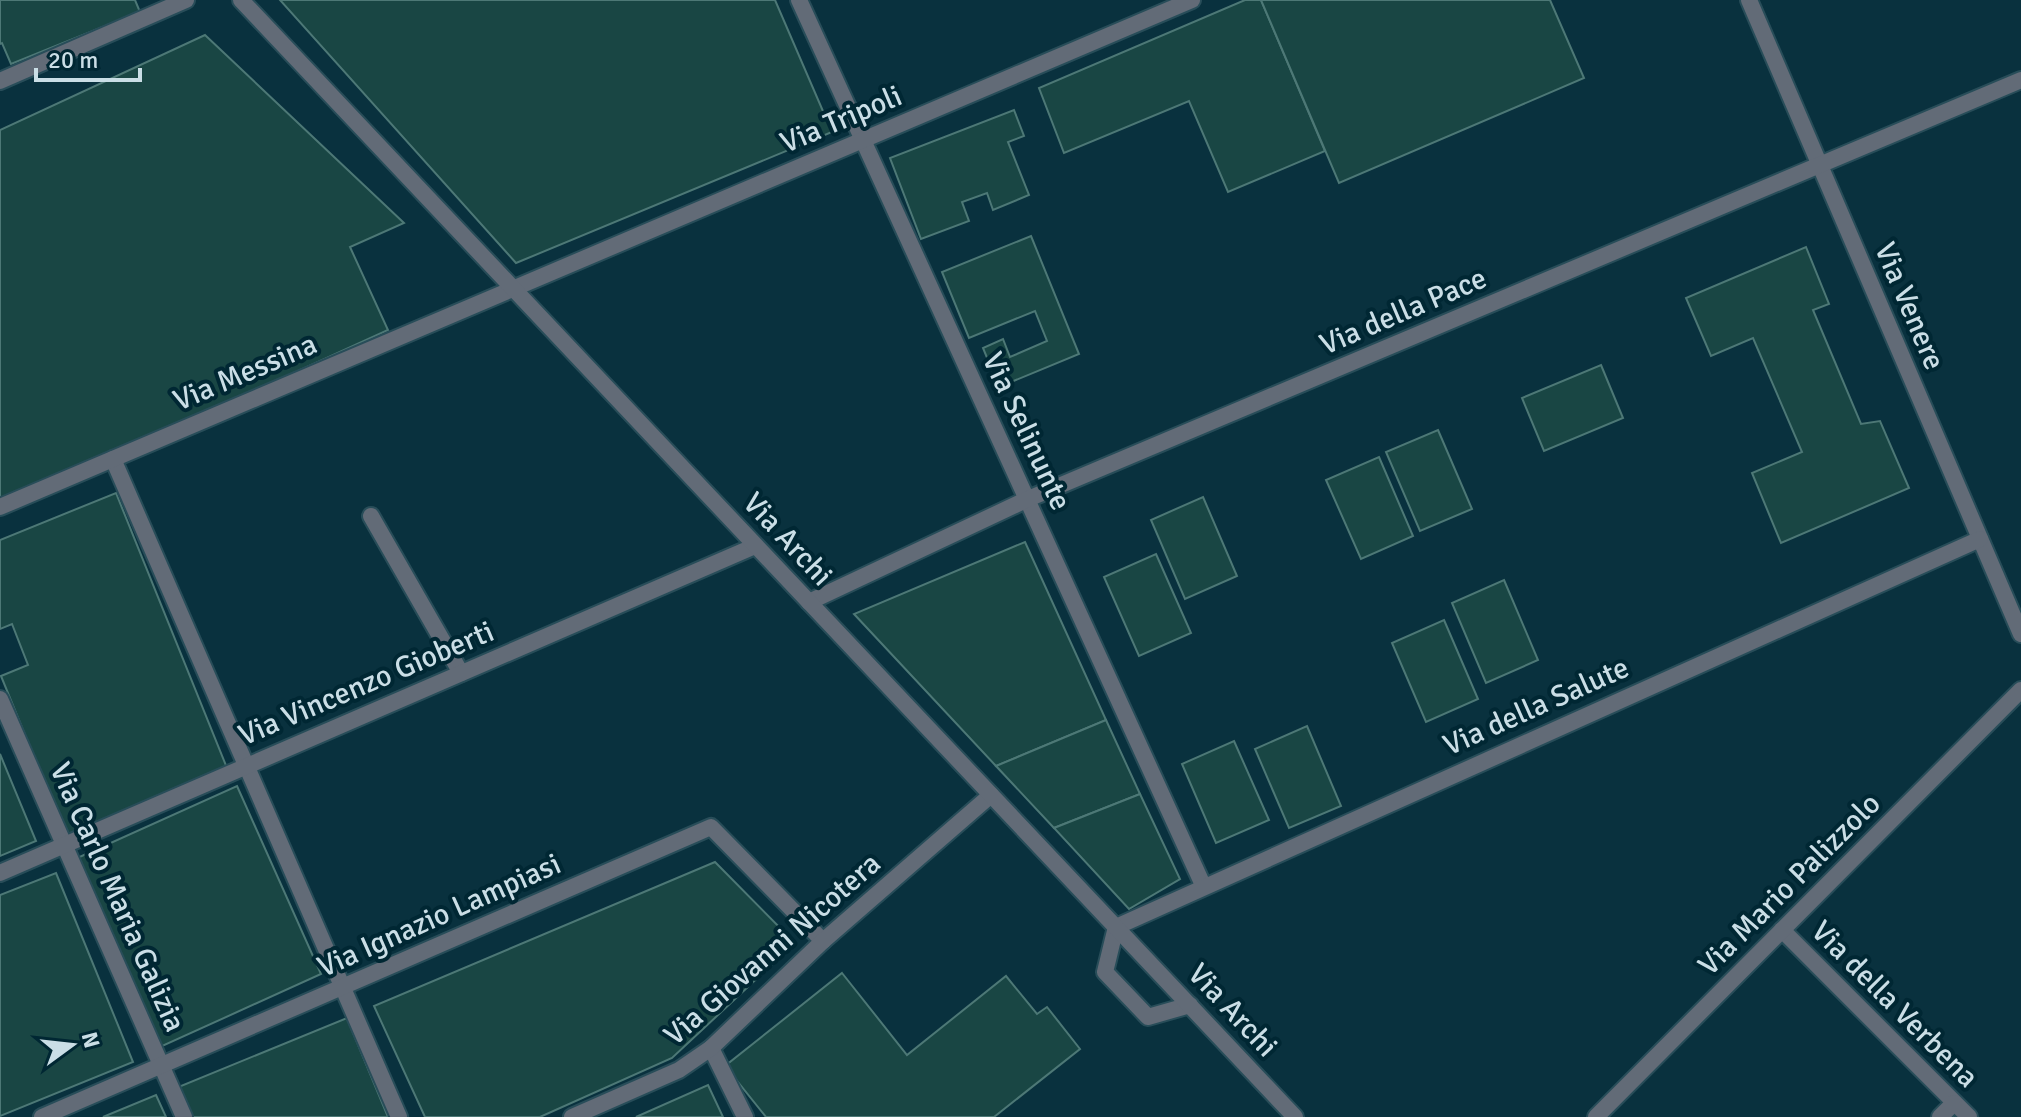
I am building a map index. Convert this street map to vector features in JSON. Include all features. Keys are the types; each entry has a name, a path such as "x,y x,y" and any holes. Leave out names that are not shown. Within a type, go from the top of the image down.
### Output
{"street":[{"path":"0,81 186,0"},
{"name":"Via Archi","path":"241,0 1295,1117"},
{"name":"Via Selinunte","path":"799,0 1203,885"},
{"name":"Via Tripoli","path":"512,287 1192,0"},
{"name":"Via Venere","path":"1749,0 2021,634"},
{"name":"Via della Pace","path":"809,602 1028,499 2021,80"},
{"name":"Via Messina","path":"0,507 512,287"},
{"path":"113,459 399,1117"},
{"path":"371,516 461,673"},
{"name":"Via della Salute","path":"1116,927 1203,885 1980,539"},
{"name":"Via Vincenzo Gioberti","path":"0,873 755,546"},
{"name":"Via Mario Palizzolo","path":"1596,1117 2021,690"},
{"name":"Via Carlo Maria Galizia","path":"0,699 184,1117"},
{"name":"Via Giovanni Nicotera","path":"572,1117 679,1070 711,1048 823,941 991,795"},
{"name":"Via Ignazio Lampiasi","path":"42,1117 711,827 823,941"},
{"path":"1116,927 1105,972 1148,1017 1190,1005"},
{"name":"Via della Verbena","path":"1782,930 1969,1117"},
{"path":"711,1048 745,1117"},
{"path":"1940,1117 1954,1103"}],"building":[{"path":"0,0 135,0 140,12 11,64 0,44"},
{"path":"280,0 775,0 832,132 516,263"},
{"path":"1245,0 1261,0 1325,151 1228,192 1189,101 1064,153 1039,88"},
{"path":"1261,0 1550,0 1584,78 1339,183"},
{"path":"205,35 404,223 350,247 388,330 0,507 0,130"},
{"path":"1014,110 1024,136 1008,142 1029,195 993,210 987,193 962,202 969,221 921,239 890,158"},
{"path":"1031,236 1079,354 999,387 983,348 1003,339 1010,357 1047,341 1035,311 969,338 942,272"},
{"path":"1806,247 1829,304 1813,310 1861,424 1880,421 1909,488 1781,543 1752,473 1802,452 1753,338 1711,356 1686,298"},
{"path":"1601,365 1623,418 1544,451 1522,398"},
{"path":"1438,430 1472,509 1420,531 1386,452"},
{"path":"1379,457 1413,536 1361,559 1326,480"},
{"path":"116,493 229,773 67,838 1,676 28,665 12,624 0,629 0,540"},
{"path":"1203,497 1237,576 1185,599 1151,520"},
{"path":"1025,542 1106,720 996,766 854,614"},
{"path":"1156,554 1191,633 1139,656 1104,577"},
{"path":"1504,580 1538,660 1486,683 1452,603"},
{"path":"1444,620 1478,699 1426,722 1392,643"},
{"path":"1106,720 1140,794 1054,828 996,766"},
{"path":"1307,726 1341,806 1289,828 1255,749"},
{"path":"1234,741 1269,820 1216,843 1182,764"},
{"path":"0,754 36,841 0,856"},
{"path":"237,786 321,974 160,1047 75,859"},
{"path":"1140,794 1180,879 1129,909 1054,828"},
{"path":"715,862 795,943 672,1058 540,1117 425,1117 374,1006"},
{"path":"56,873 133,1062 0,1116 0,895"},
{"path":"842,973 907,1055 1006,976 1037,1014 1047,1007 1080,1049 994,1117 766,1117 725,1066"},
{"path":"347,1018 388,1117 188,1117 176,1088"},
{"path":"708,1085 723,1117 636,1117"},
{"path":"156,1095 166,1117 103,1117"}]}
